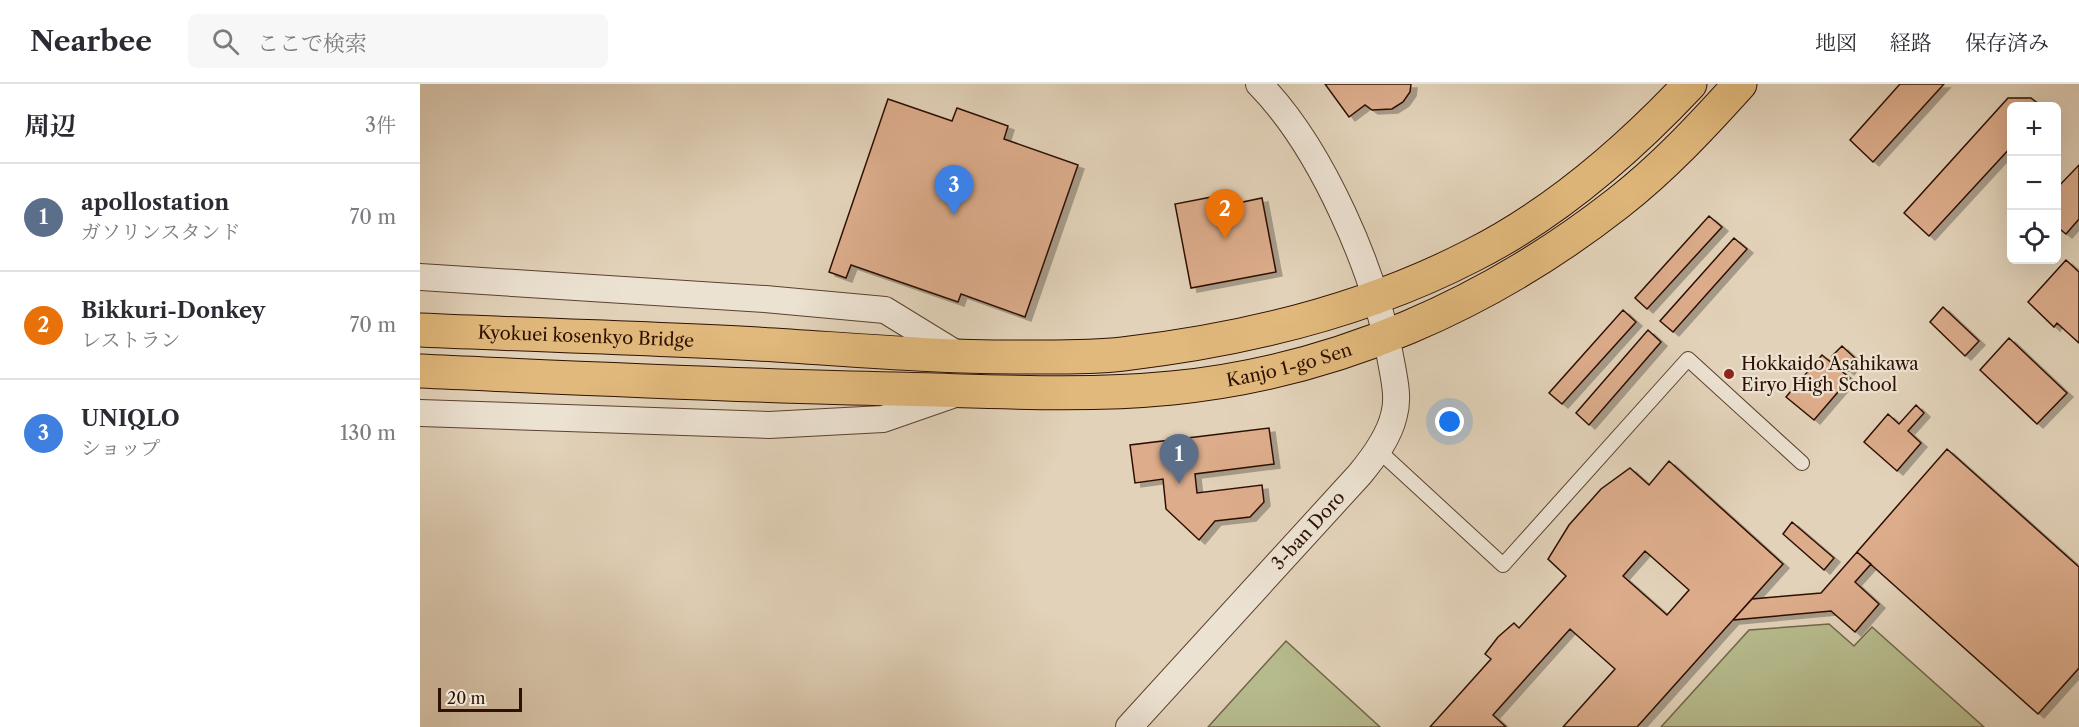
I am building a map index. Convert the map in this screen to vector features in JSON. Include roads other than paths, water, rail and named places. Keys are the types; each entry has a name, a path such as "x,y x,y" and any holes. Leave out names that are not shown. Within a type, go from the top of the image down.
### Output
{"main road":[{"name":"Kanjo 1-go Sen","path":"753,344 962,357 1123,354 1261,332 1303,322 1431,276 1473,255 1540,215 1626,148 1690,84"},
{"name":"Kanjo 1-go Sen","path":"420,371 751,386 1076,394 1174,388 1270,372 1317,360 1387,337 1444,312 1508,278 1578,233 1620,202 1674,154 1740,84"},
{"name":"Kyokuei kosenkyo Bridge","path":"420,330 753,344"}],"street":[{"name":"3-ban Doro","path":"1129,727 1352,482 1378,450 1395,415 1394,374 1387,337 1358,247 1331,190 1301,137 1271,96 1258,84"},
{"path":"420,277 743,298 885,310 962,357"},
{"path":"420,414 769,425 883,420 963,391"}],"lane":[{"path":"1378,450 1503,564 1688,359 1802,463"}],"place":[{"name":"UNIQLO","path":"954,215"},
{"name":"Bikkuri-Donkey","path":"1225,239"},
{"name":"Hokkaido Asahikawa Eiryo High School","path":"1729,374"},
{"name":"apollostation","path":"1179,484"}]}
